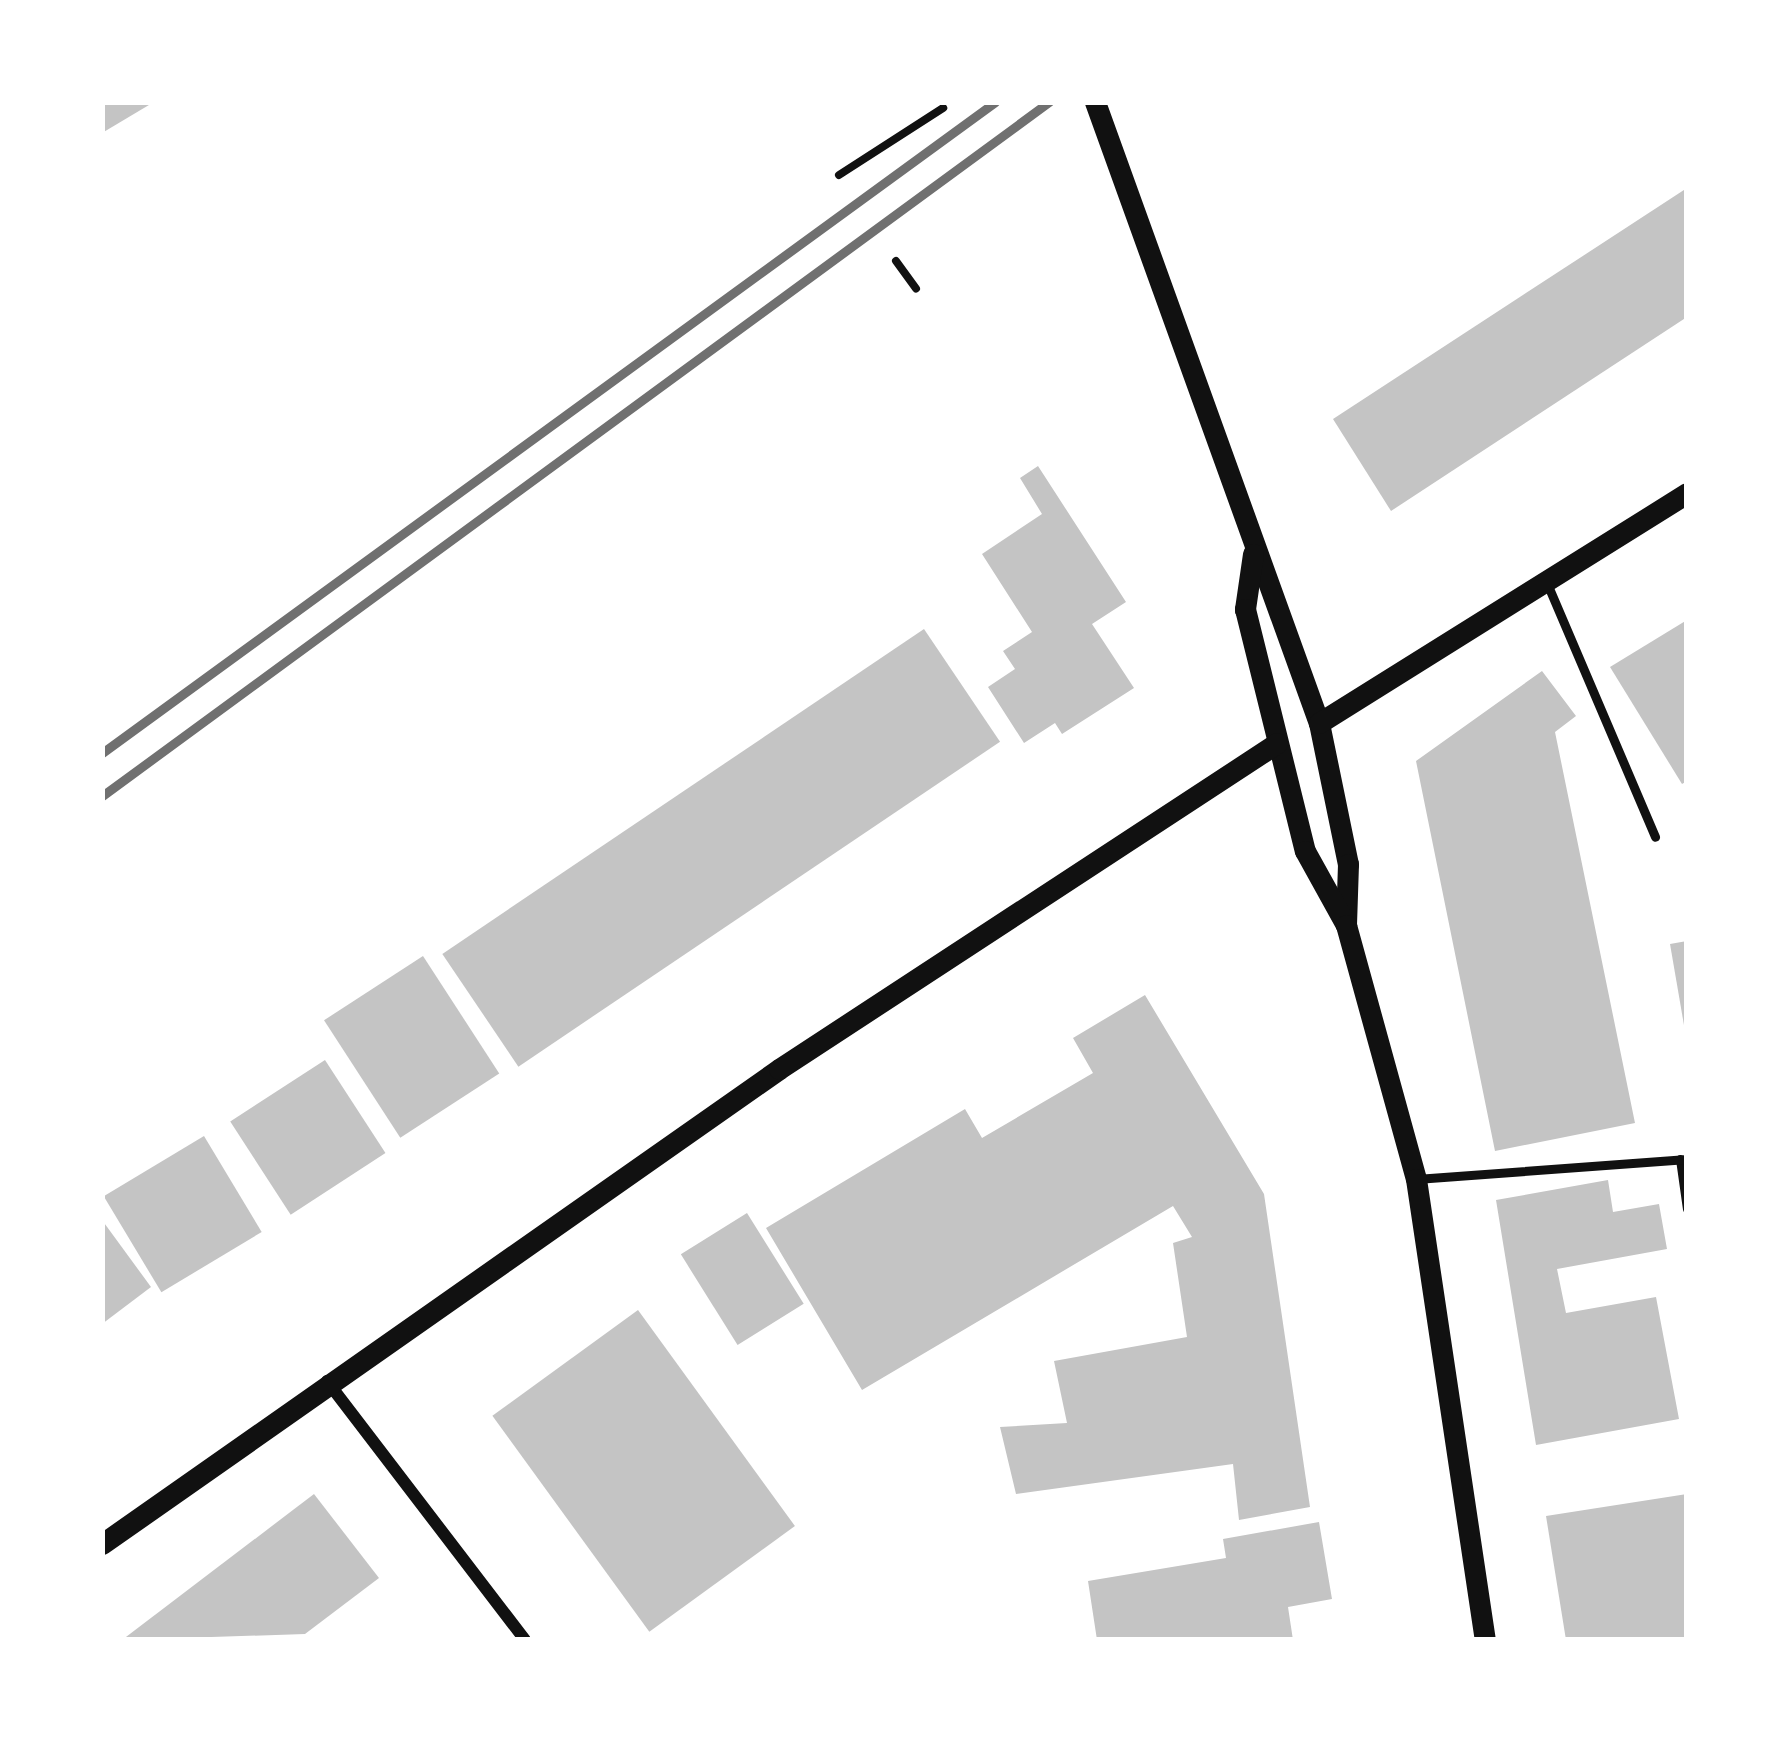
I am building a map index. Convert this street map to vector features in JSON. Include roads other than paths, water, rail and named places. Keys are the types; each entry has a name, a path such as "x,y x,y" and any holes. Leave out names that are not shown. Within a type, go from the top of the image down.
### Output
{"street":[{"path":"1095,102 1252,554 1282,607 1318,723 1348,864 1346,925 1415,1179 1485,1640"},
{"path":"1318,723 1687,493"},
{"path":"1252,554 1245,609 1277,743 1311,871 1346,925"},
{"path":"102,1544 326,1380 1277,743"},
{"path":"326,1380 525,1640"}],"lane":[{"path":"1546,581 1655,837"},
{"path":"1415,1179 1683,1159 1687,1209"}],"railway":[{"path":"102,753 995,102"},
{"path":"102,796 1049,102"}]}
